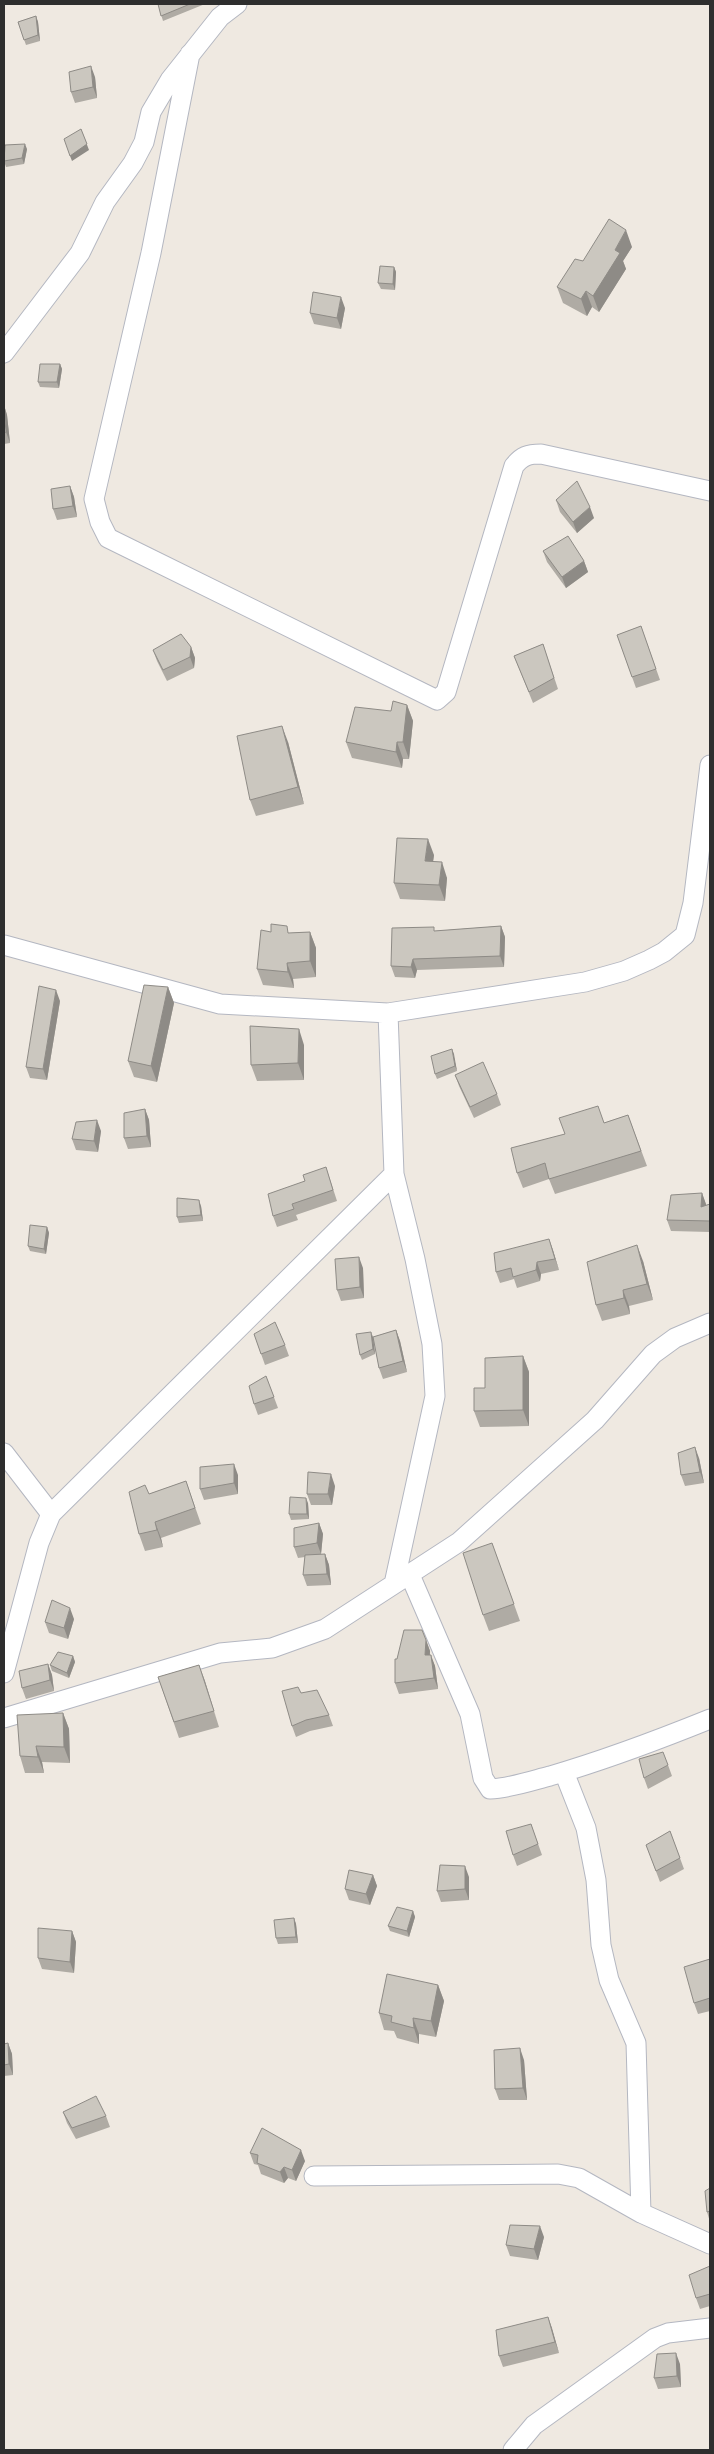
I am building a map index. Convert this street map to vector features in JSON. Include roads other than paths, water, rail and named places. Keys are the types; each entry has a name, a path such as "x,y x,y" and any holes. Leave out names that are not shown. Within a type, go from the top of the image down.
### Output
{"street":[{"path":"4,352 80,253 105,202 133,164 144,142 151,112 170,80 220,16 237,4"},
{"path":"190,54 151,253 94,499 100,522 108,538 437,700 446,692 514,466 521,457 530,454 541,454 710,491"},
{"path":"4,945 220,1004 388,1013 585,982 624,971 664,952 685,935 693,903 710,765"},
{"path":"388,1013 394,1174 415,1259 432,1344 435,1396 402,1580 470,1714 483,1778 490,1789 505,1788 564,1772 638,1748 710,1719"},
{"path":"4,1673 39,1543 51,1514 394,1174"},
{"path":"4,1718 220,1653 272,1648 326,1629 458,1542 596,1420 653,1354 676,1338 710,1323"},
{"path":"4,1453 51,1514"},
{"path":"564,1772 586,1828 596,1880 600,1945 609,1980 636,2043 640,2212"},
{"path":"314,2176 558,2174 579,2178 640,2212 710,2244"},
{"path":"513,2450 534,2425 655,2338 668,2333 710,2328"}]}
